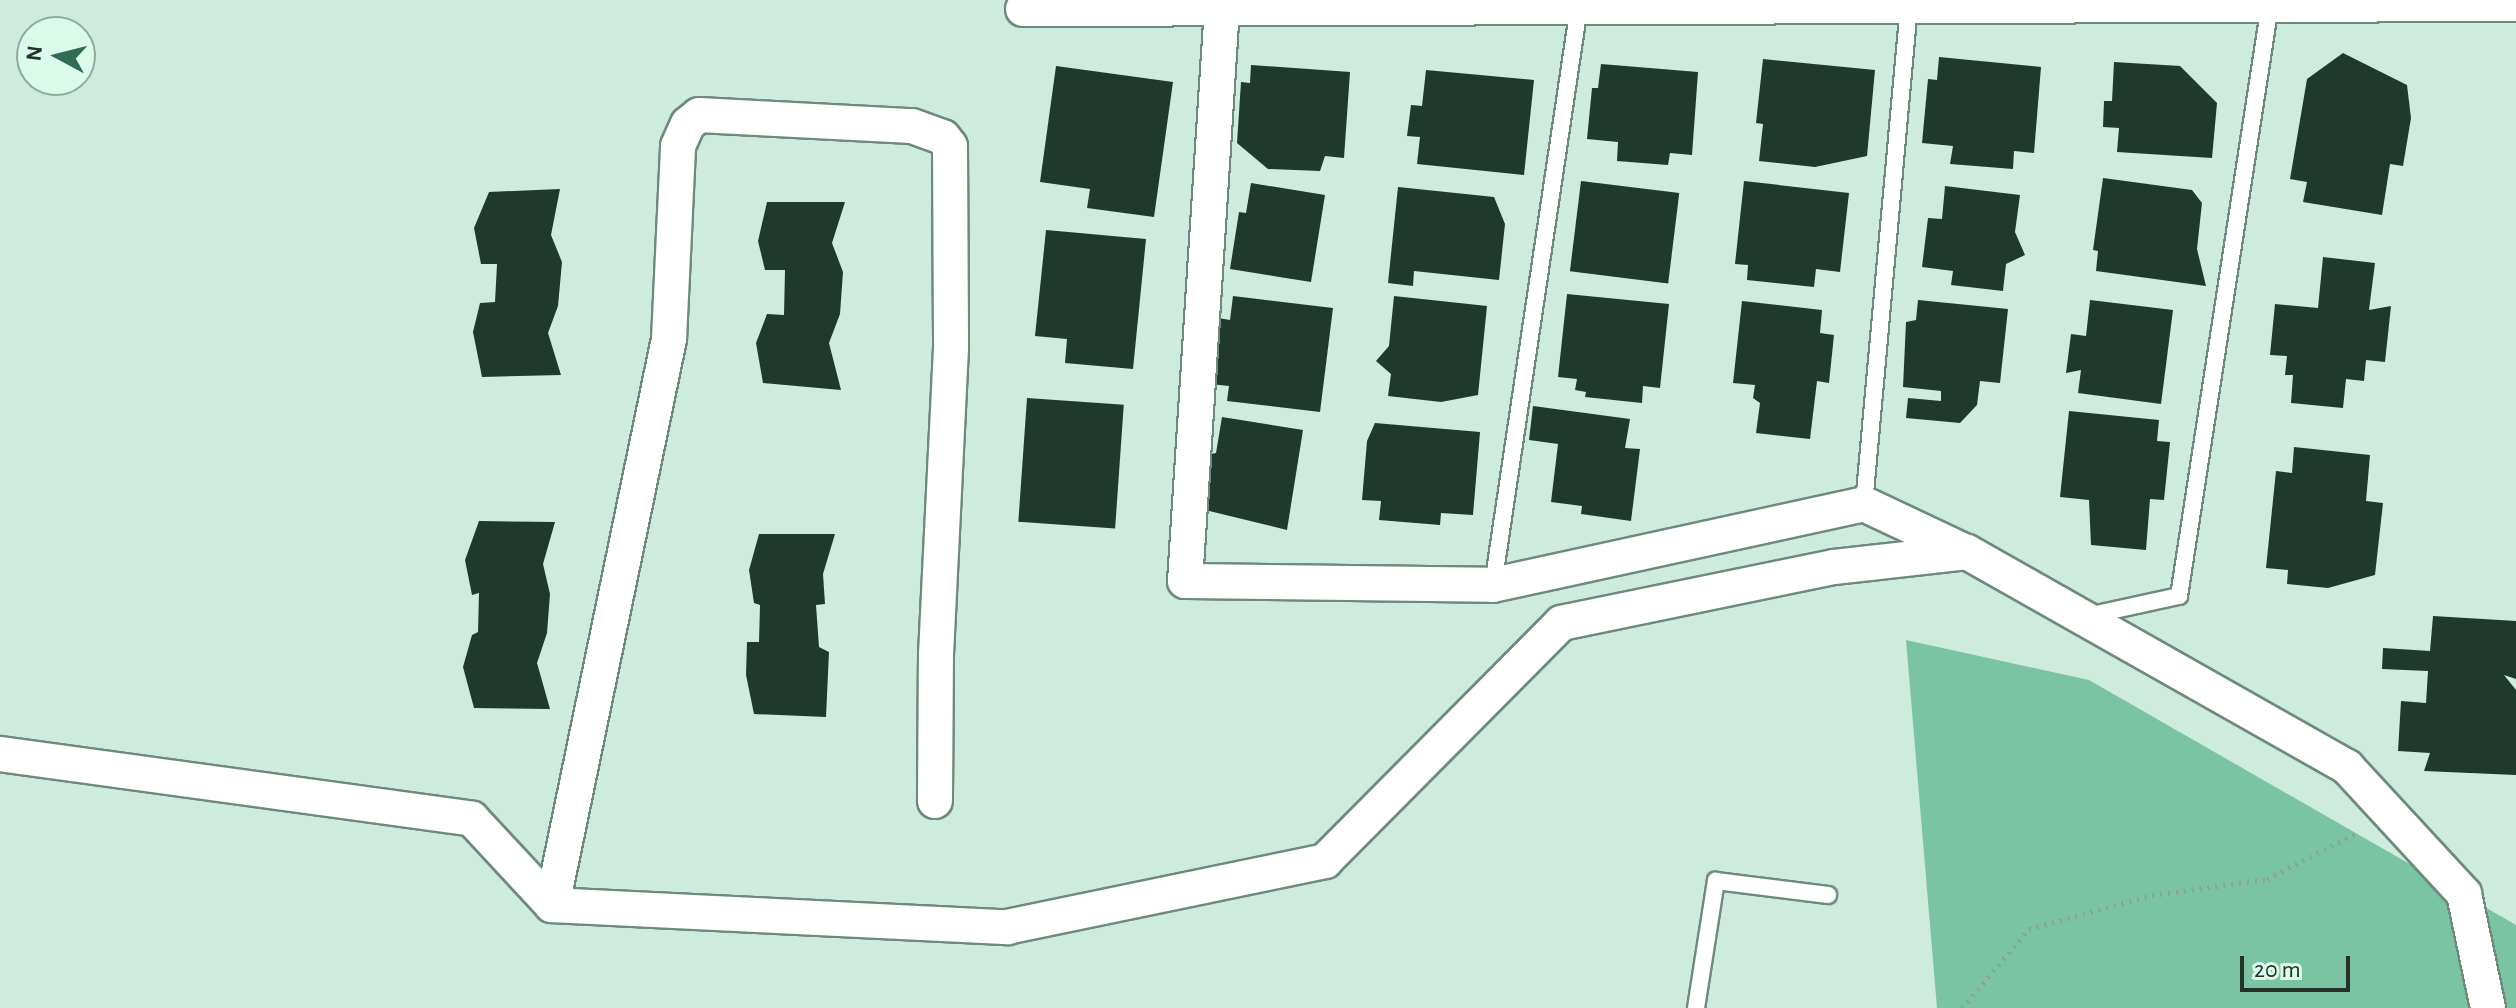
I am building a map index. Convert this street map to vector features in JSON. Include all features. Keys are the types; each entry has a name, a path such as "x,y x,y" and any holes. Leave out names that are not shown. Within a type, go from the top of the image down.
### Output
{"street":[{"path":"1023,9 2516,4"},
{"path":"1222,8 1185,581 1493,585 1864,504 1967,552 2347,767 2464,894 2488,1008"},
{"path":"552,905 669,339 678,146 688,124 699,115 912,126 943,137 950,146 951,348 936,653 935,801"},
{"path":"0,754 472,819 552,905 1007,927 1325,861 1561,623 1834,567 1967,552"}],"lane":[{"path":"2082,617 2179,596 2270,5"},
{"path":"1864,504 1909,6"},
{"path":"1493,585 1579,7"},
{"path":"1696,1008 1716,881 1828,895"}],"path":[{"path":"1962,1008 2029,929 2152,895 2267,879 2392,816"}],"green space":[{"path":"1906,640 2089,680 2516,925 2516,1008 1937,1008"}],"building":[{"path":"2343,53 2407,85 2411,118 2403,166 2390,164 2382,215 2303,202 2307,182 2290,179 2307,79"},
{"path":"1939,57 2041,67 2034,153 2014,151 2013,169 1950,164 1953,146 1922,143 1928,79 1937,80"},
{"path":"1763,59 1875,70 1867,156 1815,167 1759,161 1763,124 1756,123"},
{"path":"2114,62 2180,66 2217,103 2212,158 2117,152 2119,128 2103,127 2104,101 2112,101"},
{"path":"1601,64 1698,72 1692,155 1670,153 1668,165 1617,161 1618,142 1587,139 1592,88 1598,88"},
{"path":"1251,65 1350,72 1344,158 1325,156 1320,171 1268,169 1237,143 1241,82 1250,83"},
{"path":"1056,66 1173,82 1154,217 1087,208 1090,189 1040,182"},
{"path":"1426,70 1534,80 1524,175 1417,164 1420,137 1407,136 1411,105 1422,106"},
{"path":"2103,178 2192,190 2202,203 2197,249 2206,286 2096,271 2098,251 2093,250"},
{"path":"1581,181 1679,193 1668,283 1570,271"},
{"path":"1744,181 1849,193 1840,272 1816,269 1814,287 1747,280 1748,265 1735,264"},
{"path":"1251,183 1325,195 1311,282 1230,269 1239,212 1246,213"},
{"path":"1945,186 2020,195 2015,232 2025,255 2006,264 2003,291 1951,285 1953,271 1922,267 1928,218 1942,219"},
{"path":"1398,187 1494,197 1505,224 1499,280 1414,271 1413,286 1388,283"},
{"path":"560,189 551,235 562,262 558,306 548,333 561,375 482,377 473,332 480,303 495,302 497,264 481,264 474,228 489,192"},
{"path":"767,202 845,202 832,243 843,272 840,314 829,343 841,390 763,383 756,343 767,314 784,315 785,270 765,270 758,241"},
{"path":"1046,230 1146,239 1133,369 1065,363 1067,339 1035,336"},
{"path":"2323,257 2375,263 2369,310 2391,306 2385,362 2366,360 2364,381 2346,379 2343,408 2291,403 2293,375 2285,375 2287,356 2270,355 2275,304 2318,308"},
{"path":"1567,294 1669,304 1660,388 1643,386 1642,403 1585,397 1586,392 1575,390 1577,379 1558,377"},
{"path":"1233,296 1333,308 1320,412 1227,401 1229,386 1210,384 1218,318 1230,320"},
{"path":"1394,296 1487,306 1478,395 1441,402 1388,396 1391,374 1376,361 1389,346"},
{"path":"1918,300 2008,309 2000,383 1980,381 1977,405 1960,423 1906,418 1908,398 1941,401 1941,391 1903,387 1906,322 1916,320"},
{"path":"2090,300 2173,310 2161,404 2078,393 2081,370 2066,373 2071,334 2086,336"},
{"path":"1742,301 1822,310 1820,333 1834,335 1829,383 1817,381 1810,439 1756,433 1760,403 1753,398 1755,385 1733,383"},
{"path":"1027,398 1124,405 1115,528 1018,522"},
{"path":"1533,406 1630,419 1625,448 1640,449 1631,521 1581,514 1582,506 1551,502 1558,444 1529,440"},
{"path":"2069,411 2159,420 2157,441 2170,442 2164,500 2150,499 2146,550 2091,545 2089,500 2060,497"},
{"path":"1222,417 1303,430 1287,530 1201,509 1205,455 1216,453"},
{"path":"1375,423 1480,432 1473,515 1441,513 1440,525 1379,520 1381,501 1362,500 1367,441"},
{"path":"2294,447 2370,455 2366,501 2383,503 2375,575 2328,588 2287,584 2288,570 2266,568 2276,471 2292,473"},
{"path":"479,521 555,522 543,564 550,594 547,633 537,663 550,709 474,708 463,667 472,635 478,632 479,593 472,595 465,560"},
{"path":"759,534 835,534 823,574 825,604 816,605 819,647 829,652 826,717 754,714 746,675 747,642 759,642 760,605 754,603 749,570"},
{"path":"2433,616 2516,621 2516,679 2504,675 2516,690 2516,775 2424,771 2430,753 2398,751 2401,701 2426,703 2428,671 2382,669 2383,648 2430,651"}]}
